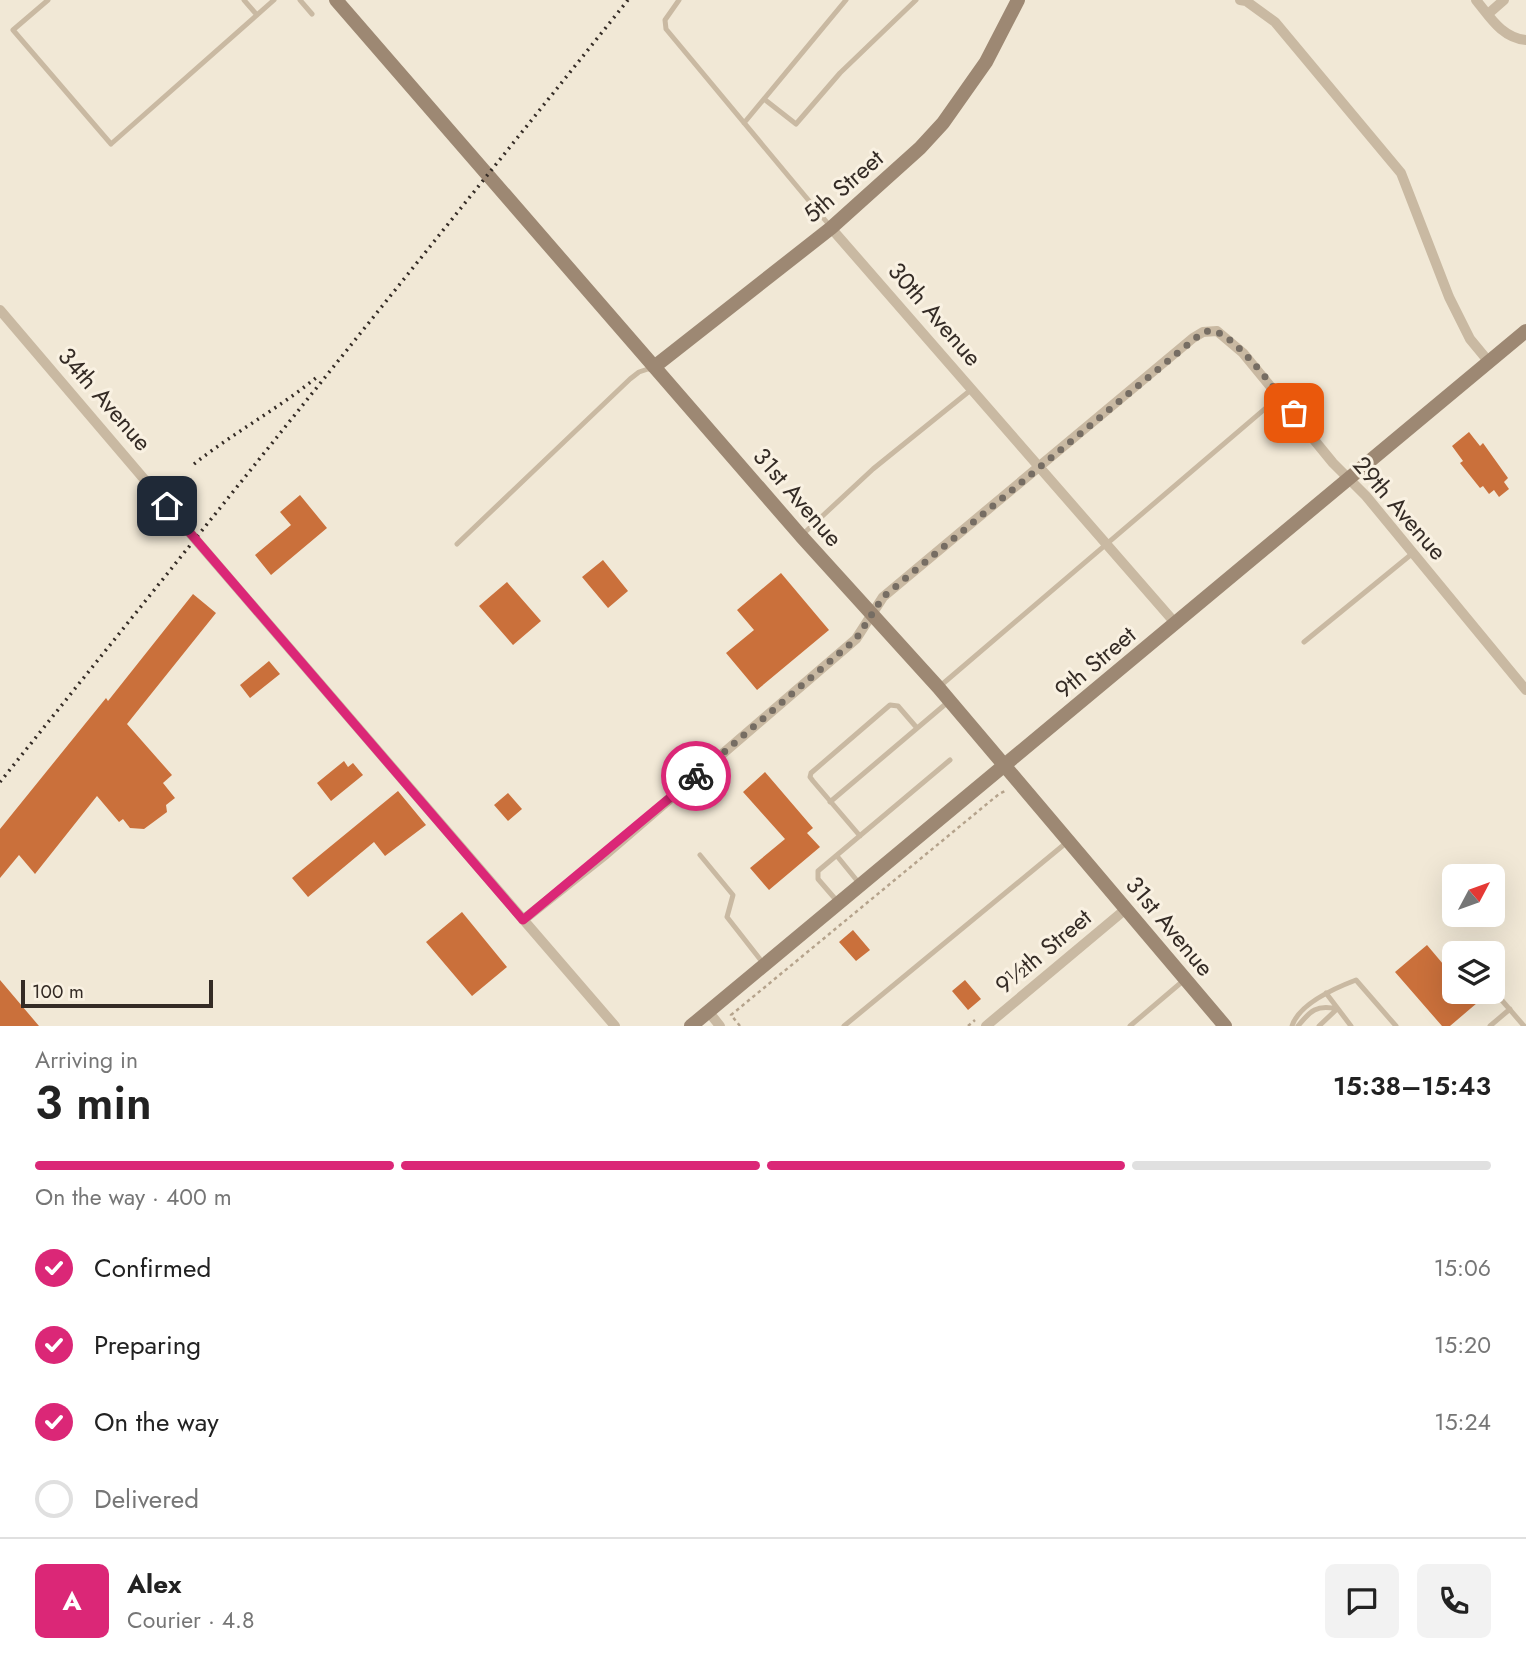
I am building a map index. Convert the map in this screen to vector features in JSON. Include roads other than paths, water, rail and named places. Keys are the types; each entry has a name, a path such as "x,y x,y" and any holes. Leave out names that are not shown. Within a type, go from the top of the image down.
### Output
{"street":[{"name":"31st Avenue","path":"336,0 801,536 1006,765 1225,1026"},
{"path":"1240,0 1246,1 1275,22 1401,173 1449,298 1470,339 1489,362"},
{"path":"1476,0 1503,32 1517,40 1526,40"},
{"path":"1488,14 1504,0"},
{"name":"5th Street","path":"654,367 831,228 893,175 943,123 986,62 1013,2"},
{"name":"30th Avenue","path":"831,228 1176,624"},
{"name":"34th Avenue","path":"0,310 615,1026"},
{"name":"29th Avenue","path":"1040,468 1194,338 1208,331 1217,331 1243,353 1349,480 1366,496 1526,690"},
{"name":"9th Street","path":"691,1026 1526,331"},
{"path":"523,920 606,854 856,639 883,597 1040,468"},
{"name":"9½th Street","path":"986,1026 1127,908"},
{"path":"708,1012 720,1026"}],"lane":[{"path":"48,0 13,30 111,145 274,0"},
{"path":"244,0 257,15"},
{"path":"300,0 312,14"},
{"name":"30th Avenue","path":"679,0 665,20 666,29 831,228"},
{"path":"744,123 846,0"},
{"path":"764,99 796,124 840,73 916,0"},
{"path":"457,544 630,379 639,372 654,367"},
{"path":"801,536 873,469 972,389"},
{"path":"938,687 1280,397"},
{"path":"1304,642 1413,553"},
{"path":"830,802 949,701"},
{"path":"860,836 813,781 811,773 890,705 898,706 917,728"},
{"path":"839,904 817,875 950,760"},
{"path":"845,1026 1068,841"},
{"path":"700,855 733,895 727,917 765,965"},
{"path":"837,856 861,885"},
{"path":"1129,1026 1186,979"},
{"path":"1292,1026 1294,1018 1326,993 1356,980 1396,1026"},
{"path":"1326,993 1351,1026"},
{"path":"1505,1003 1524,1026"},
{"path":"1298,1026 1316,1008 1324,1006 1337,1009"},
{"path":"1318,1026 1337,1009"},
{"path":"1490,1026 1510,1009"}],"railway":[{"path":"0,782 628,0"},
{"path":"194,464 317,377"}]}
